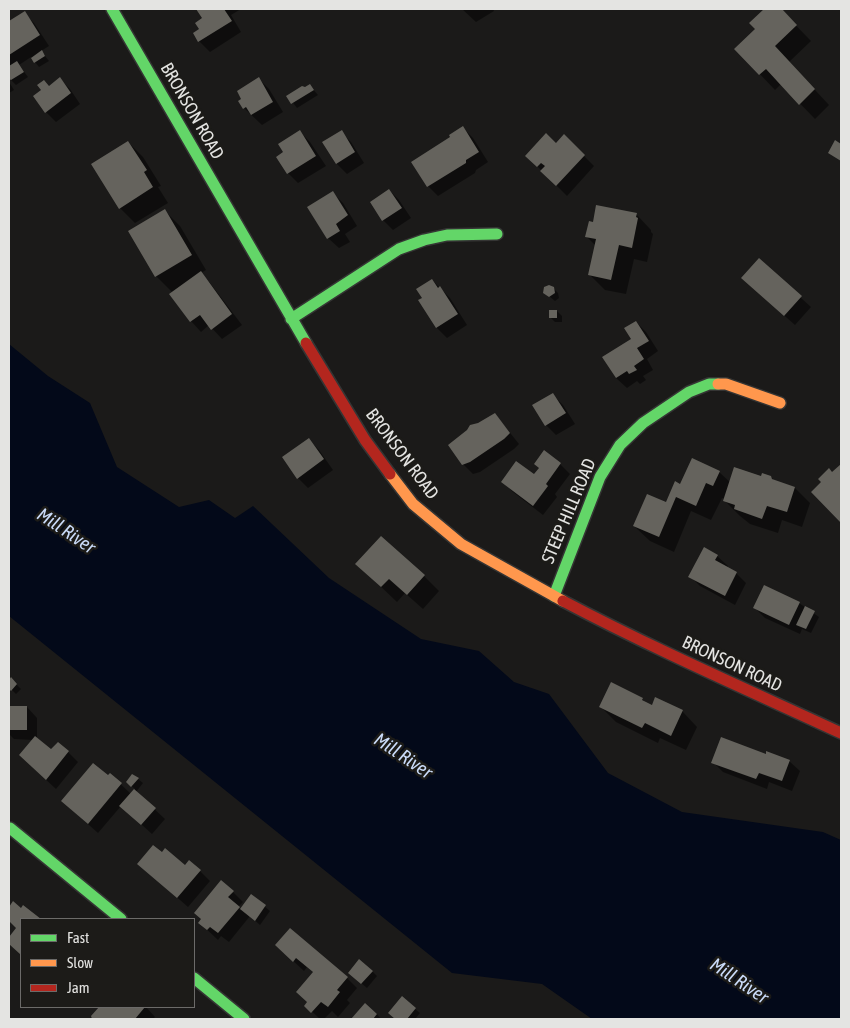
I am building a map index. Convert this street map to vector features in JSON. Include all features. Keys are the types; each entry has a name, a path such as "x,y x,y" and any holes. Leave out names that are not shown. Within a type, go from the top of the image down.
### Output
{"main road":[{"name":"BRONSON ROAD","path":"112,9 292,319 365,440 413,504 461,544 610,626 841,733"},
{"path":"292,319 399,249 415,242 452,233 497,234"},
{"name":"STEEP HILL ROAD","path":"554,596 600,477 620,445 643,423 689,392 709,384 726,384 780,403"},
{"path":"10,828 121,918"},
{"path":"195,979 244,1019"}],"water":[{"name":"Mill River","path":"9,344 48,376 90,403 117,467 179,507 209,500 235,518 253,506 329,578 421,639 479,651 514,682 549,694 608,773 682,812 823,832 841,840 841,1019 592,1019 542,984 452,973 9,616"}],"building":[{"path":"196,9 224,9 232,21 198,42 193,33 199,29 195,23 202,18"},
{"path":"764,9 782,9 797,25 775,46 815,89 799,105 766,69 759,75 734,49 755,29 749,23"},
{"path":"25,11 40,35 9,55 9,21"},
{"path":"42,50 45,56 34,63 31,58"},
{"path":"17,61 24,72 11,80 9,79 9,66"},
{"path":"60,77 71,93 45,113 33,96 41,90 37,85 44,80 49,86"},
{"path":"259,77 273,102 251,115 246,107 243,109 238,101 241,99 237,91"},
{"path":"310,84 314,90 291,104 286,96 302,86 305,87"},
{"path":"463,126 479,152 466,160 466,163 427,187 411,162 450,137 449,135"},
{"path":"300,130 316,156 287,174 276,157 283,152 278,144"},
{"path":"342,130 355,152 336,164 322,142"},
{"path":"546,133 556,143 564,134 585,155 556,186 540,171 545,166 541,163 537,167 525,156"},
{"path":"835,140 841,144 841,161 828,153"},
{"path":"128,141 147,170 144,172 153,187 119,209 91,164"},
{"path":"389,189 402,208 382,221 370,202"},
{"path":"333,191 348,215 336,224 340,231 327,239 307,207"},
{"path":"596,205 637,213 636,217 638,218 632,248 619,245 611,280 588,275 596,239 585,237 589,221 593,222"},
{"path":"165,209 192,255 155,277 128,231"},
{"path":"759,258 802,296 784,316 741,278"},
{"path":"201,271 232,314 211,330 200,315 190,322 169,294"},
{"path":"432,279 438,288 440,286 458,314 436,328 418,300 422,298 416,289"},
{"path":"549,285 554,287 555,293 549,297 543,293 544,287"},
{"path":"549,310 557,310 557,318 549,318"},
{"path":"636,321 649,341 637,348 644,359 634,366 637,370 629,374 627,371 616,378 602,357 631,339 624,328"},
{"path":"553,393 566,413 545,426 532,405"},
{"path":"495,413 510,433 470,462 462,465 448,445 467,430 470,425 478,423"},
{"path":"309,438 324,459 297,479 282,457"},
{"path":"544,450 561,463 546,484 548,486 533,506 501,482 516,461 534,474 539,468 534,464"},
{"path":"692,458 720,471 713,486 706,483 696,506 676,497 659,537 633,526 647,494 666,502 675,481 680,484"},
{"path":"841,464 841,523 811,492 821,482 818,479 829,468 832,472"},
{"path":"734,467 761,476 762,473 771,476 772,479 795,487 787,512 767,506 762,519 734,509 735,505 723,501"},
{"path":"381,536 425,575 407,595 389,579 381,587 355,564"},
{"path":"704,547 718,555 715,560 737,572 725,596 688,577"},
{"path":"764,585 800,602 789,625 753,608"},
{"path":"805,606 815,611 806,629 796,625"},
{"path":"11,677 17,684 11,691 9,689 9,680"},
{"path":"611,682 643,698 642,700 652,705 655,697 683,710 671,736 645,723 642,728 599,707"},
{"path":"9,706 27,706 27,730 9,730"},
{"path":"35,736 51,749 58,742 69,751 46,780 19,755"},
{"path":"721,737 766,754 766,751 790,760 782,781 759,773 756,779 711,763"},
{"path":"93,763 122,783 88,824 61,801"},
{"path":"132,774 139,778 131,787 126,782"},
{"path":"134,789 156,808 141,825 119,806"},
{"path":"153,845 162,852 165,848 185,865 189,860 201,870 177,898 137,864"},
{"path":"221,880 234,891 228,897 240,907 218,933 210,927 207,930 198,923 201,919 194,913"},
{"path":"251,894 266,905 255,921 240,909"},
{"path":"13,901 21,908 23,905 40,918 20,918 20,954 9,944 9,937 16,928 9,921 9,907"},
{"path":"290,928 348,977 337,990 340,992 328,1007 321,1002 311,1013 304,1006 307,1002 296,992 313,972 296,958 293,962 275,945"},
{"path":"359,959 373,971 361,984 348,973"},
{"path":"402,996 416,1008 407,1019 395,1019 388,1013"},
{"path":"365,1003 377,1014 373,1019 351,1019"},
{"path":"98,1008 144,1008 135,1019 92,1019 91,1016"}],"traffic: fast":[{"path":"112,9 306,343"},
{"path":"291,319 399,249 424,240 447,235 497,234"},
{"path":"554,596 600,477 620,445 643,423 689,392 709,384 718,384"},
{"path":"10,828 120,918"},
{"path":"195,979 244,1019"}],"traffic: slow":[{"path":"718,384 726,384 780,403"},
{"path":"390,474 413,504 461,544 563,601"}],"traffic: jam":[{"path":"306,343 365,440 390,474"},
{"path":"563,601 666,653 841,733"}]}
